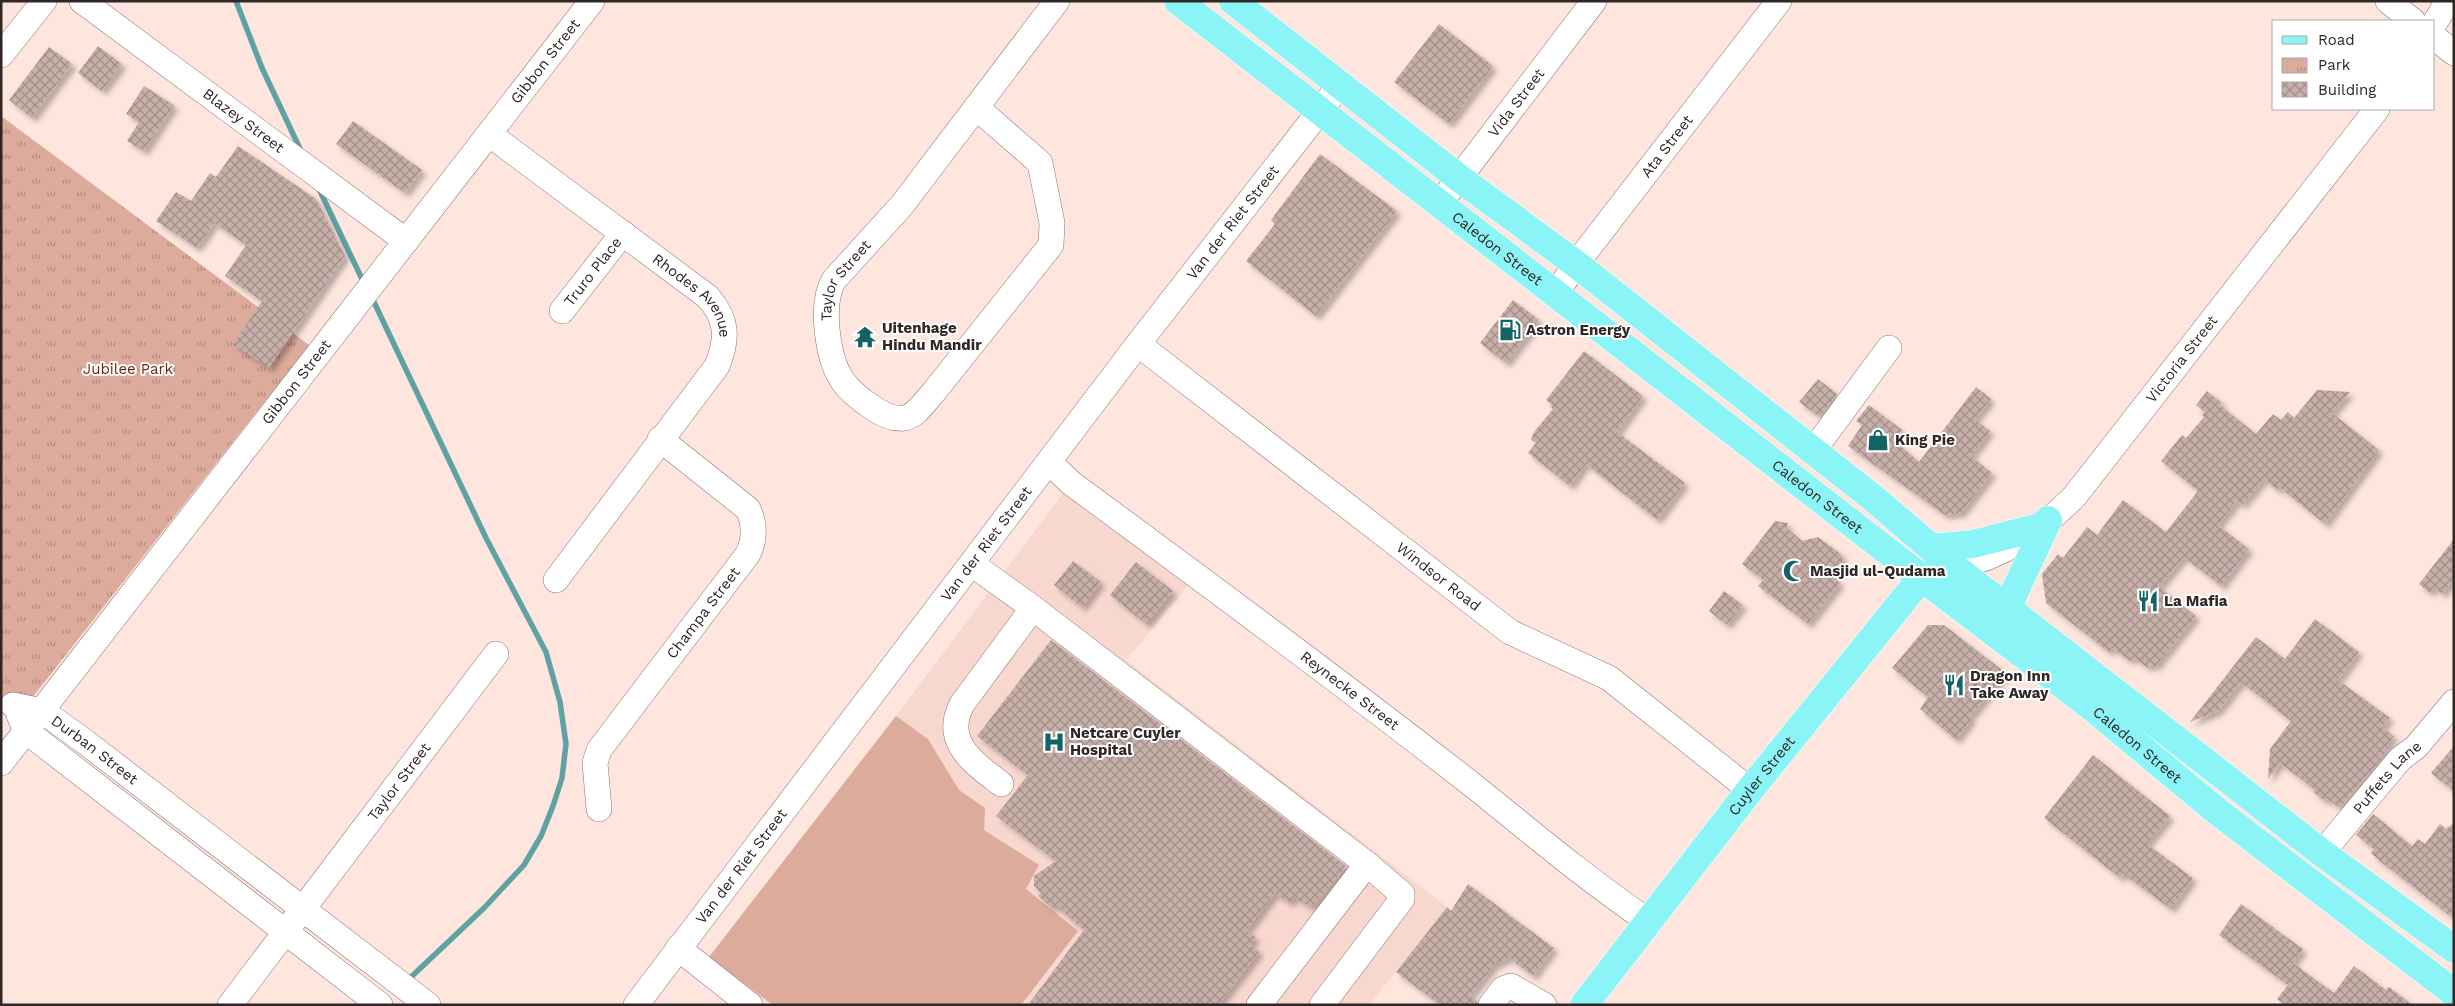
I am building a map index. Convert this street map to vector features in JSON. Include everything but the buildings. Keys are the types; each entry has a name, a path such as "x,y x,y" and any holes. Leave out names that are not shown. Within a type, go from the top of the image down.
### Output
{"main road":[{"name":"Caledon Street","path":"1178,1 2088,704 2218,812 2454,993"},
{"name":"Caledon Street","path":"1245,5 1340,85 1459,178 1576,264 1813,451 1933,548 1954,568 2322,853 2423,924 2454,949"},
{"path":"1933,548 1973,544 2044,524"},
{"path":"2007,608 2044,524"},
{"path":"1922,577 1954,568"},
{"name":"Cuyler Street","path":"1584,1005 1750,790 1922,577"}],"street":[{"path":"1,55 44,1"},
{"name":"Blazey Street","path":"82,1 406,241"},
{"name":"Gibbon Street","path":"1,763 592,1"},
{"name":"Taylor Street","path":"976,107 1040,163 1052,223 1050,245 933,393 914,414 905,418 886,416 864,402 841,378 833,359 827,320 826,307 829,289 834,280 902,205 976,107 1057,1"},
{"name":"Vida Street","path":"1440,203 1594,1"},
{"name":"Ata Street","path":"1556,293 1576,264 1779,1"},
{"path":"2388,1 2413,20"},
{"path":"2435,22 2448,1"},
{"path":"2435,38 2454,53"},
{"name":"Van der Riet Street","path":"636,1005 1138,344 1340,85"},
{"name":"Victoria Street","path":"1954,568 1992,557 2044,524 2074,497 2375,110"},
{"name":"Rhodes Avenue","path":"489,134 708,297 719,311 726,331 723,351 717,366 660,439 556,580"},
{"name":"Truro Place","path":"562,311 623,233"},
{"name":"Windsor Road","path":"1138,344 1510,632 1609,678 1750,790"},
{"path":"1813,451 1888,348"},
{"name":"Champa Street","path":"599,809 595,763 599,750 748,554 753,541 753,522 748,509 660,439"},
{"name":"Reynecke Street","path":"1049,462 1071,483 1272,632 1475,787 1558,855 1648,921"},
{"path":"972,564 1367,864 1402,894 1402,899 1322,1005"},
{"path":"1001,784 965,752 957,737 956,722 962,704 1032,608"},
{"name":"Taylor Street","path":"286,932 496,654"},
{"name":"Durban Street","path":"7,701 42,710 428,1005"},
{"name":"Durban Street","path":"7,701 26,730 380,1005"},
{"name":"Puffets Lane","path":"2322,853 2400,759 2416,747 2454,702"},
{"path":"1259,1005 1367,864"},
{"path":"230,1005 286,932"},
{"path":"678,948 750,1005"},
{"path":"1491,1005 1503,989 1511,986 1544,1005"}],"shaded area":[{"name":"Netcare Cuyler Hospital","path":"1071,483 1197,575 1126,660 1447,907 1369,1005 771,1005 709,957 896,716"}],"green space":[{"name":"Jubilee Park","path":"1,116 309,345 25,707 13,705 1,696"},
{"path":"896,716 928,739 959,790 985,808 984,830 1039,865 1026,889 1078,931 1021,1005 773,1005 709,957"}],"waterway":[{"path":"236,1 262,68 301,151"},
{"path":"319,189 362,279"},
{"path":"373,300 486,538 546,652 560,702 566,744 562,778 553,806 541,836 524,865 484,908 410,978"}],"place":[{"name":"Astron Energy","path":"1510,330"},
{"name":"Uitenhage Hindu Mandir","path":"865,337"},
{"name":"King Pie","path":"1878,440"},
{"name":"Masjid ul-Qudama","path":"1794,571"},
{"name":"La Mafia","path":"2148,601"},
{"name":"Dragon Inn Take Away","path":"1954,685"},
{"name":"Netcare Cuyler Hospital","path":"1054,742"}]}
